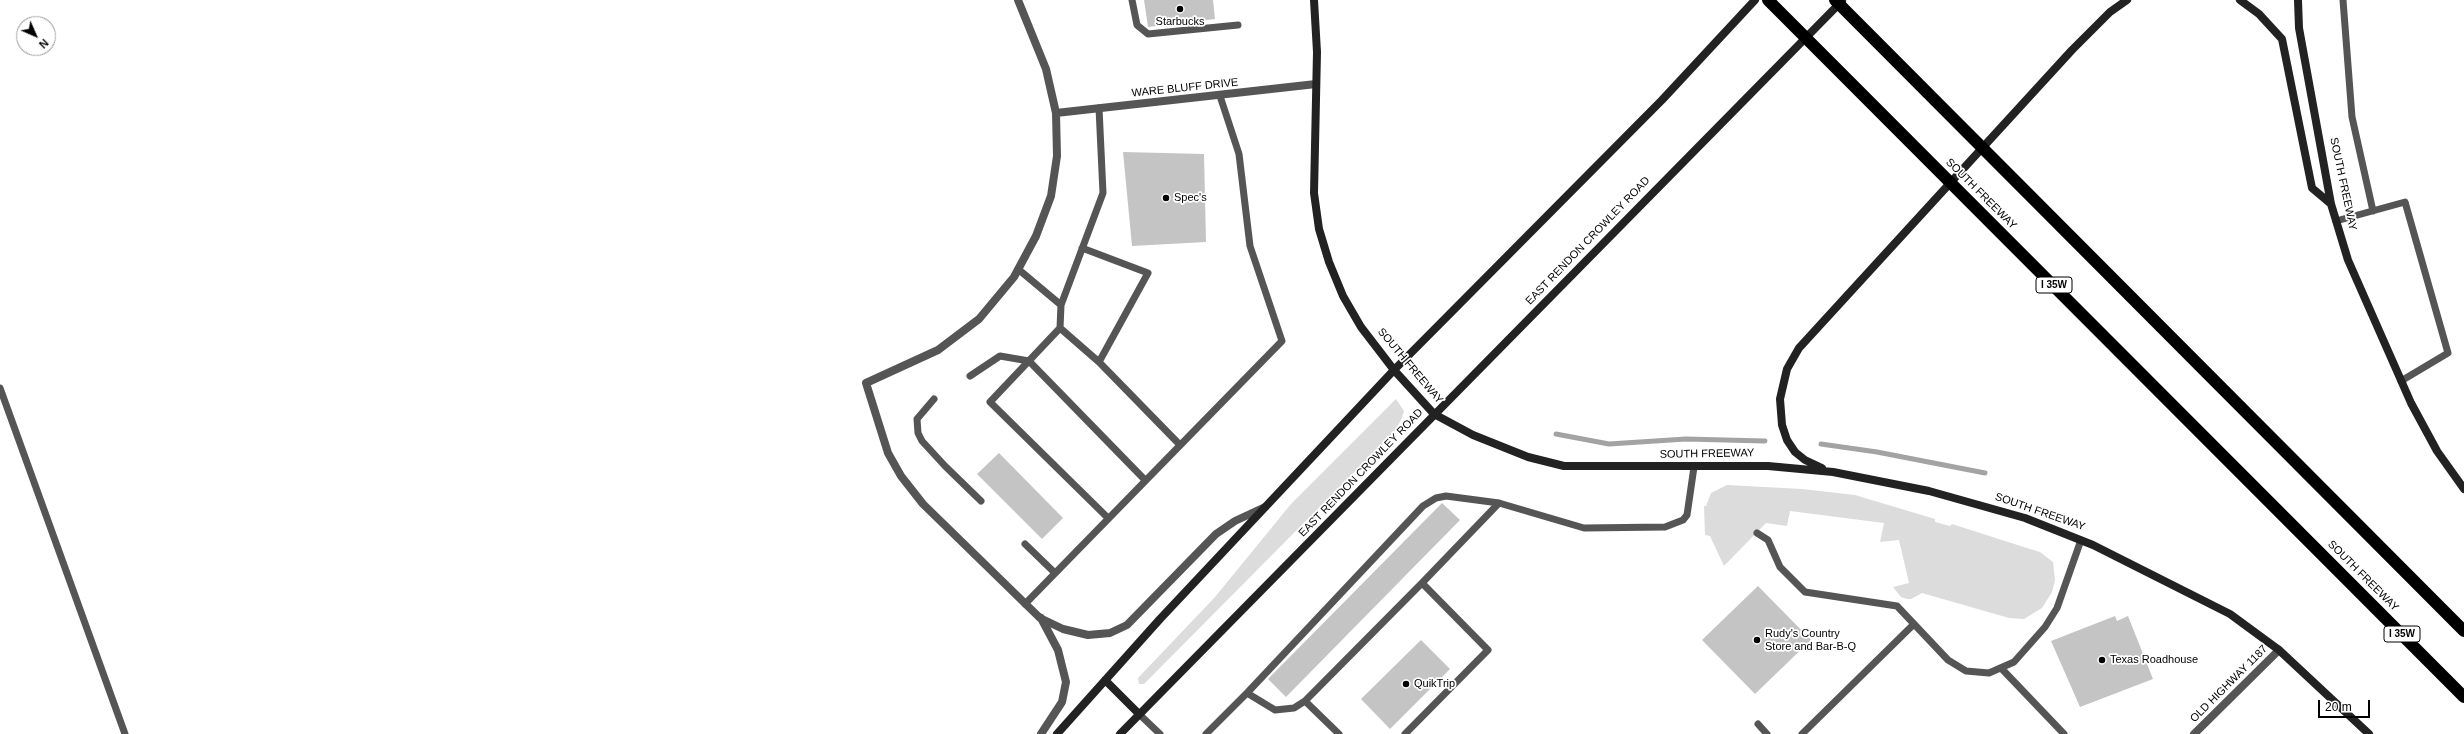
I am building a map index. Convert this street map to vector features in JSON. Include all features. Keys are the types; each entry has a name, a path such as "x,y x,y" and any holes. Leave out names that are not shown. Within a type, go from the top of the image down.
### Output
{"highway":[{"name":"SOUTH FREEWAY","path":"1768,0 2464,697"},
{"path":"1835,0 2464,631"}],"main road":[{"name":"SOUTH FREEWAY","path":"1314,0 1317,52 1314,179 1319,229 1329,262 1343,296 1360,327 1394,370 1434,414 1473,435 1528,458 1564,466 1768,466 1833,472 1929,490 2025,518 2081,540 2230,614 2279,650 2369,734"},
{"path":"1057,734 1265,507 1394,370 1662,100 1755,0"},
{"name":"EAST RENDON CROWLEY ROAD","path":"1120,734 1735,107 1842,0"},
{"path":"1833,472 1815,466 1795,452 1787,440 1782,425 1780,399 1787,369 1799,348 2072,50 2110,12 2127,0"},
{"path":"2240,0 2259,14 2282,39 2312,188 2332,204"},
{"name":"SOUTH FREEWAY","path":"2298,0 2299,28 2332,204 2348,260 2401,381 2437,451 2464,489"},
{"path":"1105,680 1139,714"}],"street":[{"path":"1018,0 1046,69 1056,113 1057,156 1051,196 1036,236 1018,269 979,319 938,350 866,383 888,453 901,476 922,504 1040,618 1063,629 1088,635 1110,633 1127,625 1216,534 1235,521 1265,507"},
{"name":"WARE BLUFF DRIVE","path":"1056,113 1220,96 1316,84"},
{"path":"1040,618 1058,650 1066,682 1062,702 1041,734"},
{"name":"OLD HIGHWAY 1187","path":"2194,734 2279,650"}],"lane":[{"path":"1132,0 1137,24 1148,34 1157,35 1238,25"},
{"path":"2343,0 2352,117 2373,211"},
{"path":"1025,604 1282,341 1250,246 1239,154 1220,96"},
{"path":"1100,108 1103,193 1061,305 1060,328 990,402 1108,518"},
{"path":"2336,221 2405,202 2448,353 2401,381"},
{"path":"1082,248 1148,273 1099,362"},
{"path":"1018,269 1061,305"},
{"path":"1060,328 1099,362 1180,445"},
{"path":"970,376 1000,356 1029,361 1145,480"},
{"path":"0,388 125,734"},
{"path":"934,398 917,419 918,433 922,441 945,466 981,501"},
{"path":"1206,734 1247,693 1423,506 1436,498 1446,496 1499,503 1584,528 1665,528 1679,523 1687,515 1694,467"},
{"path":"1247,693 1275,710 1294,708 1305,701 1499,503"},
{"path":"1757,532 1768,540 1780,567 1805,592 1897,606 1948,660 1966,671 1989,673 2014,662 2045,627 2057,608 2081,540"},
{"path":"1025,544 1055,573"},
{"path":"1404,734 1488,650 1422,583"},
{"path":"1802,734 1914,624"},
{"path":"2001,668 2064,734"},
{"path":"1305,701 1339,734"},
{"path":"1139,714 1160,734"},
{"path":"1758,724 1767,734"}],"shaded area":[{"path":"1396,399 1404,411 1395,431 1144,684 1139,684 1138,678 1215,597 1291,504"},
{"path":"1727,485 1802,489 1855,495 1935,519 1935,522 1950,526 1952,524 2040,552 2053,562 2055,580 2052,592 2042,608 2024,619 2009,618 1922,593 1911,599 1907,599 1901,597 1893,587 1909,583 1899,540 1880,542 1884,523 1790,511 1787,526 1766,523 1724,566 1710,536 1705,535 1704,506 1706,506 1711,493"}],"building":[{"name":"Starbucks","path":"1144,0 1213,0 1215,19 1148,27"},
{"name":"Spec's","path":"1123,152 1204,154 1206,242 1132,246"},
{"path":"999,453 1063,518 1042,539 977,474"},
{"path":"1442,503 1460,520 1286,697 1268,679"},
{"name":"Rudy's Country Store and Bar-B-Q","path":"1758,586 1811,640 1755,694 1702,640"},
{"name":"Texas Roadhouse","path":"2115,616 2117,621 2128,616 2153,679 2080,707 2051,641"},
{"name":"QuikTrip","path":"1421,640 1450,669 1390,729 1361,699"}],"waterway":[{"path":"1556,434 1609,444 1686,439 1765,441"},
{"path":"1821,444 1877,452 1985,473"}],"place":[{"name":"Starbucks","path":"1180,9"},
{"name":"Spec's","path":"1166,198"},
{"name":"Rudy's Country Store and Bar-B-Q","path":"1757,640"},
{"name":"Texas Roadhouse","path":"2102,660"},
{"name":"QuikTrip","path":"1406,684"}]}
